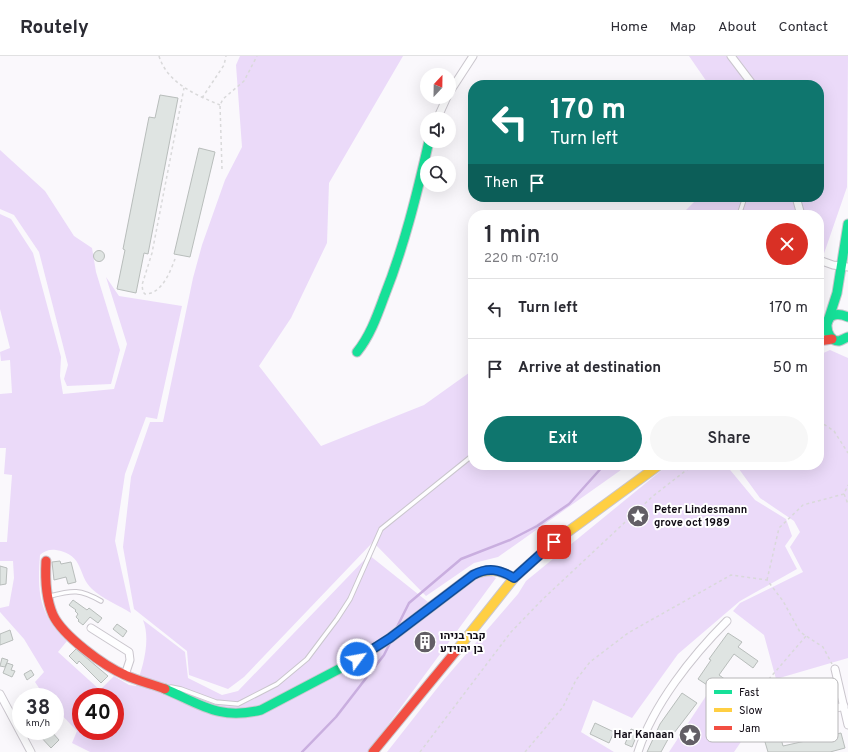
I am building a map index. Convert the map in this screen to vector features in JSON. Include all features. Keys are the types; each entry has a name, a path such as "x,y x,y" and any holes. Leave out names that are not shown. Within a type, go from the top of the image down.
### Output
{"street":[{"path":"456,82 473,56"},
{"path":"731,56 749,80"},
{"path":"357,352 365,342 388,288 413,208 427,148"},
{"path":"848,224 845,267 827,322 827,332 835,340 848,347"},
{"path":"824,261 845,267"},
{"path":"838,286 840,304 847,316"},
{"path":"824,326 837,314 847,316"},
{"path":"824,341 848,338"},
{"path":"373,752 446,665 488,609 514,578 554,542 652,470"},
{"path":"46,561 45,573 53,613 64,629 113,669 125,675 160,686 196,705 223,713 250,713 261,710 344,667 390,638 473,575 482,570 491,569 500,571 514,578"},
{"path":"638,752 649,725 661,704 707,641 727,622"},
{"path":"91,628 130,652 130,660 125,675"},
{"path":"835,669 837,678"},
{"path":"838,681 848,725"},
{"path":"0,694 31,752"},
{"path":"838,708 844,706"}],"lane":[{"path":"160,686 181,689 216,702 238,704 277,684 307,659 337,619 350,599 382,529 468,459"},
{"path":"49,597 70,590 80,591 102,601"}],"path":[{"path":"159,56 165,71 184,88 202,98 220,105"},
{"path":"202,98 224,65 226,56"},
{"path":"222,168 220,105 223,99 244,81 257,56"},
{"path":"175,259 165,282 151,293 145,294 143,292 142,285 152,254 184,88"},
{"path":"824,424 834,431 848,452"},
{"path":"420,752 511,632 543,599 653,496 687,470"},
{"path":"848,485 844,494 848,504"},
{"path":"767,580 779,528 803,506 844,494"},
{"path":"525,752 563,707 576,680 590,662 628,633 731,575 767,580 783,601 800,632 823,647 835,669"},
{"path":"770,678 806,636"}],"shaded area":[{"path":"240,56 403,56 329,183 327,243 291,318 259,366 321,446 424,405 468,374 468,470 621,470 498,557 474,563 426,596 373,542 244,677 228,689 189,675 187,651 134,609 123,547 131,477 150,422 163,422 193,278 202,245 225,180 242,147 236,65"},
{"path":"689,56 848,56 847,187 824,254 824,210 686,210 694,202 824,202 824,80 706,80"},
{"path":"0,150 45,191 74,236 92,248 96,272 120,350 111,384 67,386 64,379 68,365 39,252 14,215 0,209"},
{"path":"0,214 11,219 33,253 61,357 60,376 63,394 114,389 127,344 106,277 119,296 182,306 157,419 146,417 125,474 115,541 131,613 105,599 92,589 87,584 79,566 72,556 54,550 43,552 40,555 39,581 45,612 51,622 67,641 58,652 98,688 72,688 72,726 64,717 64,688 39,688 35,682 44,672 24,639 0,612 0,608 9,606 14,578 13,561 0,561 0,542 7,542 12,475 4,474 6,448 0,448 0,394 12,393 10,360 1,361 0,352 10,348 0,309"},
{"path":"830,350 848,358 848,658 776,678 764,635 733,611 740,603 803,572 790,547 800,532 794,521 760,498 740,470 824,470 824,353"},
{"path":"662,470 730,470 755,500 786,519 792,536 785,546 797,569 740,601 678,654 632,718 593,700 581,732 614,752 387,752 442,682 518,594 526,581"},
{"path":"369,555 428,602 478,569 496,578 368,752 90,752 72,743 73,740 124,740 124,688 102,688 114,676 129,685 136,686 146,645 143,620 185,652 188,678 222,695 238,691"},
{"path":"706,696 706,742 741,742 734,752 669,752"}],"building":[{"path":"160,95 178,98 148,254 144,253 136,293 117,289 125,250 123,249 149,117 155,118"},
{"path":"199,148 215,152 190,257 174,254"},
{"path":"97,251 101,251 103,252 103,260 97,261 94,258 94,254"},
{"path":"60,561 61,564 71,562 76,582 68,584 66,577 54,580 52,562"},
{"path":"0,566 7,568 6,584 0,585"},
{"path":"73,600 87,610 89,608 102,618 98,623 90,617 83,625 76,617 78,614 75,611 76,610 69,605"},
{"path":"117,624 127,631 123,637 113,629"},
{"path":"10,630 13,640 0,645 0,634"},
{"name":"קבר בניהו בן יהוידע","path":"423,631 436,642 428,652 415,642"},
{"path":"728,633 742,642 738,647 758,661 753,668 734,654 719,675 723,678 706,678 706,684 698,679 711,660 709,659"},
{"path":"76,649 108,676 101,683 79,661 77,664 69,656"},
{"path":"2,658 8,660 5,667 0,666"},
{"path":"7,663 13,665 11,670 15,671 12,677 3,673"},
{"path":"31,670 34,675 27,680 24,674"},
{"path":"682,693 697,703 674,733 672,732 661,752 647,752 660,724"},
{"path":"595,723 614,732 609,743 590,734"},
{"path":"631,729 638,732 632,747 625,744"},
{"path":"841,733 845,748 830,752 768,752 765,742 782,742 783,746 801,742 838,742 838,734"},
{"path":"44,740 59,740 51,748"}],"waterway":[{"path":"397,627 409,603 461,559 510,540 537,526 569,504 600,470"},
{"path":"302,752 336,717 384,655 390,643"}],"traffic: fast":[{"path":"357,352 373,326 398,259 415,200 427,148"},
{"path":"828,321 837,293 848,224"},
{"path":"848,317 839,315 832,316 828,320 827,325 830,336 834,340 839,341 848,337"},
{"path":"165,689 211,709 222,712 246,713 261,710 360,658"}],"traffic: slow":[{"path":"456,651 514,578 554,542 652,470"},
{"path":"360,658 390,638 473,575 484,571 494,571 504,573 514,578"}],"traffic: jam":[{"path":"824,340 832,339"},
{"path":"46,561 47,596 53,615 66,632 85,650 116,671 165,689"},
{"path":"373,752 456,651"}],"place":[{"name":"Peter Lindesmann grove oct 1989","path":"638,516"},
{"name":"קבר בניהו בן יהוידע","path":"425,642"},
{"name":"Har Kanaan","path":"690,735"}],"route":[{"path":"357,659 390,638 473,575 482,570 491,569 500,571 514,578 554,542"}]}
